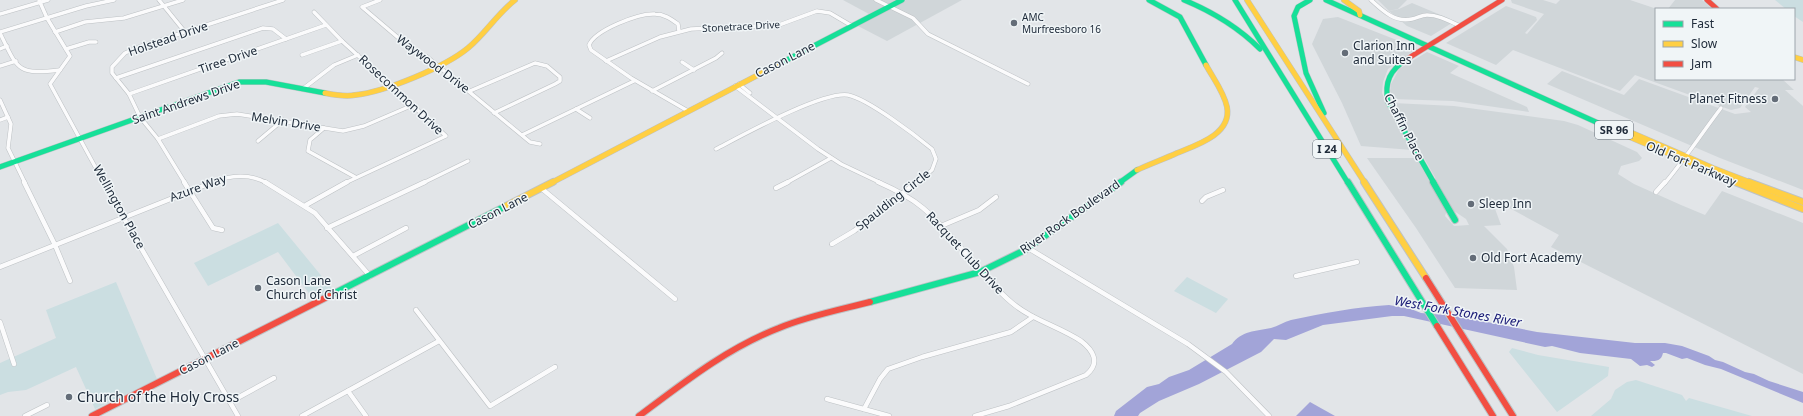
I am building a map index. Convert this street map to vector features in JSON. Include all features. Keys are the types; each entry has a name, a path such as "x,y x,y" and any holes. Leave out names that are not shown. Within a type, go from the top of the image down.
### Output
{"main road":[{"name":"Saint Andrews Drive","path":"0,167 239,82 255,82 304,88 349,96 372,92 438,65 462,53 473,45 505,7 515,0"},
{"name":"Cason Lane","path":"92,416 370,276 902,0"},
{"name":"River Rock Boulevard","path":"639,416 738,347 780,327 980,272 1028,248 1137,170 1200,144 1219,133 1227,116 1228,106 1180,17 1149,0"},
{"path":"1184,0 1227,20 1248,35 1274,63"},
{"name":"I 24","path":"1235,0 1493,416"},
{"name":"I 24","path":"1247,0 1439,296 1513,416"},
{"path":"1310,0 1301,4 1296,9 1294,14 1295,22 1306,73 1336,139"},
{"name":"Old Fort Parkway","path":"1326,0 1685,159 1803,209"},
{"path":"1344,0 1359,11 1360,15"},
{"name":"Chaffin Place","path":"1455,220 1388,102 1385,89 1388,75 1400,63 1502,0"},
{"path":"1707,0 1716,8"},
{"name":"Old Fort Parkway","path":"1685,159 1803,202"}],"street":[{"path":"0,14 39,1 48,0"},
{"path":"60,70 30,72 22,69 0,33 86,6 114,0"},
{"path":"159,0 185,32"},
{"path":"55,32 85,22 124,18 183,0"},
{"name":"Holstead Drive","path":"116,78 112,73 112,66 125,53 283,0"},
{"name":"Waywood Drive","path":"380,0 362,7 415,52 426,56 438,65 530,142 540,144"},
{"path":"876,0 913,18 928,34 1028,84"},
{"path":"1371,0 1385,13 1396,19 1408,20 1419,16 1431,15 1460,26"},
{"path":"39,1 47,18 66,49 89,42 96,42"},
{"name":"Stonetrace Drive","path":"606,61 648,42 679,31 727,26 780,25 820,11 827,12 852,26"},
{"name":"Rosecommon Drive","path":"306,205 355,177 446,136 342,41 314,12"},
{"path":"679,31 678,24 662,15 647,14 592,38 589,45 591,50 634,81 669,98 688,111"},
{"name":"Tiree Drive","path":"129,94 326,25"},
{"path":"222,230 213,228 158,140 140,117 129,94 116,78 263,28 273,29 286,39"},
{"path":"302,55 342,41"},
{"path":"0,49 7,46"},
{"name":"Wellington Place","path":"66,49 70,56 50,84 123,217 238,416"},
{"path":"652,91 716,58 722,52"},
{"path":"304,88 334,65 358,55"},
{"path":"0,66 16,61"},
{"path":"682,62 694,70"},
{"path":"470,91 523,67 535,64 547,66 560,77 560,81 494,113"},
{"path":"522,135 634,81"},
{"name":"Racquet Club Drive","path":"737,85 808,142 831,158 903,194 924,209 941,226 980,272 1010,301 1033,317 1078,339 1086,344 1092,351 1095,360 1093,370 1034,397 975,416"},
{"name":"Spaulding Circle","path":"716,149 779,118 831,96 843,95 858,98 926,144 935,154 936,162 932,170 854,231 832,244"},
{"path":"0,100 8,117 11,129 8,148 55,245 70,281"},
{"name":"Melvin Drive","path":"158,140 219,116 237,114 283,120 343,131 364,126 413,105"},
{"path":"1656,192 1685,159 1721,108"},
{"path":"576,109 590,118"},
{"path":"0,120 8,117"},
{"path":"258,141 283,120"},
{"path":"324,128 310,140 308,151 355,177"},
{"path":"776,188 831,158"},
{"path":"327,228 468,161"},
{"name":"Azure Way","path":"0,267 219,179 236,176 251,176 264,181 306,205 315,213 370,276"},
{"path":"541,188 675,299"},
{"path":"1202,201 1206,197 1223,190"},
{"path":"941,226 979,210 996,197"},
{"path":"353,256 406,228"},
{"path":"1028,248 1196,349 1228,373 1249,393 1269,416"},
{"path":"1296,276 1357,262"},
{"path":"416,310 490,406 556,367"},
{"path":"864,409 880,379 888,369 929,355 1011,332 1033,317"},
{"path":"0,322 14,364"},
{"path":"302,416 439,341"},
{"path":"230,402 274,378"},
{"path":"348,391 366,416"},
{"path":"827,400 889,416"},
{"path":"24,416 47,405"}],"shaded area":[{"path":"843,0 897,0 869,14"},
{"path":"906,0 962,0 887,41 858,26"},
{"path":"1378,0 1407,0 1398,9 1389,11"},
{"path":"1511,0 1543,0 1556,4 1560,0 1630,0 1655,8 1655,80 1783,80 1794,90 1785,90 1803,106 1803,190 1720,158 1547,84 1562,71 1624,95 1639,79 1735,114 1751,112 1745,107 1759,88 1755,87 1740,108 1731,110 1635,75 1620,91 1513,50 1496,65 1446,43 1506,6 1536,17 1537,20 1525,33 1527,34 1544,14 1512,3"},
{"path":"1675,0 1702,0 1711,8 1669,8"},
{"path":"1775,0 1803,0 1803,22 1795,17 1795,8 1785,8"},
{"path":"1412,3 1455,21 1431,36 1407,26 1389,11 1399,9"},
{"path":"1338,17 1417,48 1388,69 1383,82 1382,93 1412,150 1361,146 1342,103 1312,44 1323,19"},
{"path":"1427,52 1459,66 1450,73 1527,107 1529,112 1453,101 1392,99 1390,91 1391,84 1399,69"},
{"path":"1393,103 1454,106 1564,121 1578,125 1637,152 1642,158 1639,161 1621,166 1618,174 1634,184 1681,205 1705,215 1722,191 1803,223 1803,374 1551,247 1559,235 1491,198 1501,225 1484,226 1507,249 1514,267 1517,290 1455,288 1416,228 1367,158 1416,158 1447,210 1445,216 1454,226 1469,225 1466,219 1454,211"},
{"path":"278,223 333,290 314,300 278,252 208,286 194,263"},
{"path":"1187,277 1228,299 1216,313 1174,291"},
{"path":"116,282 157,379 95,409 76,367 26,390 8,392 0,395 0,363 56,338 46,310"},
{"path":"1512,348 1538,355 1609,367 1608,376 1557,412 1509,352"},
{"path":"1636,380 1682,395 1686,401 1689,398 1752,416 1591,416 1611,399 1615,390 1627,382"}],"water":[{"path":"1389,305 1411,309 1421,313 1457,316 1537,332 1635,343 1665,343 1682,346 1745,372 1803,392 1803,403 1721,369 1687,358 1682,359 1666,353 1663,353 1661,358 1658,360 1650,361 1655,365 1652,367 1647,365 1640,366 1631,359 1580,353 1552,346 1545,347 1404,316 1392,316 1323,325 1286,340 1274,339 1261,352 1199,384 1159,401 1140,413 1138,416 1114,416 1116,411 1147,387 1159,384 1169,377 1189,370 1232,344 1244,334 1271,328 1303,317"},
{"path":"1310,402 1335,416 1296,416"}],"traffic: fast":[{"path":"779,64 902,0"},
{"path":"1149,0 1180,17 1206,65"},
{"path":"1184,0 1225,20 1243,33 1260,49"},
{"path":"1235,0 1437,326"},
{"path":"1310,0 1298,7 1294,16 1306,73 1324,113"},
{"path":"1326,0 1618,132"},
{"path":"1407,59 1396,67 1389,77 1386,88 1388,102 1455,220"},
{"path":"0,167 239,82 266,82 325,93"},
{"path":"870,302 980,272 1025,250 1137,170"},
{"path":"329,296 506,206"}],"traffic: slow":[{"path":"325,93 346,96 359,95 399,83 447,62 468,48 496,17 515,0"},
{"path":"1247,0 1426,278"},
{"path":"1344,0 1359,11 1360,15"},
{"path":"1795,57 1803,60"},
{"path":"506,206 779,64"},
{"path":"1137,170 1204,142 1217,133 1224,125 1227,116 1227,106 1219,87 1206,65"},
{"path":"1623,129 1713,168 1803,202"},
{"path":"1618,132 1684,161 1803,209"}],"traffic: jam":[{"path":"1407,59 1502,0"},
{"path":"1707,0 1716,8"},
{"path":"1426,278 1513,416"},
{"path":"92,416 329,296"},
{"path":"639,416 723,356 759,336 800,320 870,302"},
{"path":"1437,326 1493,416"}],"place":[{"name":"AMC Murfreesboro 16","path":"1014,23"},
{"name":"Clarion Inn and Suites","path":"1345,53"},
{"name":"Planet Fitness","path":"1775,99"},
{"name":"Sleep Inn","path":"1471,204"},
{"name":"Old Fort Academy","path":"1473,258"},
{"name":"Cason Lane Church of Christ","path":"258,288"},
{"name":"Church of the Holy Cross","path":"69,397"}],"water label":[{"name":"West Fork Stones River","path":"1458,311"}]}
